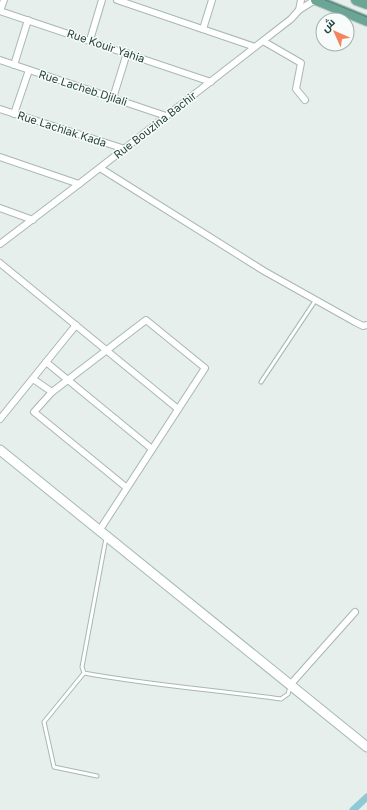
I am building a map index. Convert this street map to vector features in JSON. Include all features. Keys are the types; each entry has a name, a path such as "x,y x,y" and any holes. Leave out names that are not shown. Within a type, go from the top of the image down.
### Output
{"main road":[{"path":"316,0 367,21"},
{"path":"356,0 367,4"},
{"path":"0,450 367,748"}],"street":[{"path":"0,11 4,0"},
{"path":"90,40 102,0"},
{"path":"117,0 255,47"},
{"path":"203,29 212,0"},
{"path":"299,10 301,0"},
{"name":"Rue Bouzina Bachir","path":"0,244 211,82 299,10 316,0"},
{"name":"Rue Kouir Yahia","path":"0,11 90,40 211,82"},
{"path":"14,65 28,20"},
{"path":"263,41 301,63 296,89 305,100"},
{"path":"113,98 127,53"},
{"name":"Rue Lacheb Djilali","path":"0,60 166,116"},
{"path":"14,114 29,70"},
{"name":"Rue Lachlak Kada","path":"0,109 125,149"},
{"path":"0,157 79,184"},
{"path":"100,168 264,270 360,325 367,325"},
{"path":"0,208 33,220"},
{"path":"0,263 178,409"},
{"path":"103,533 127,488 205,368 146,320 52,392 34,412 127,488"},
{"path":"0,419 76,325"},
{"path":"46,362 152,449"},
{"path":"33,379 52,392"},
{"path":"290,685 355,612"}],"lane":[{"path":"261,382 316,300"},
{"path":"84,673 82,667 103,533"},
{"path":"84,673 132,682 180,686 281,699 288,694 290,685"},
{"path":"84,673 44,722 54,767 97,776"}],"waterway":[{"path":"353,810 367,797"}],"tram line":[{"path":"325,0 367,17"}]}
